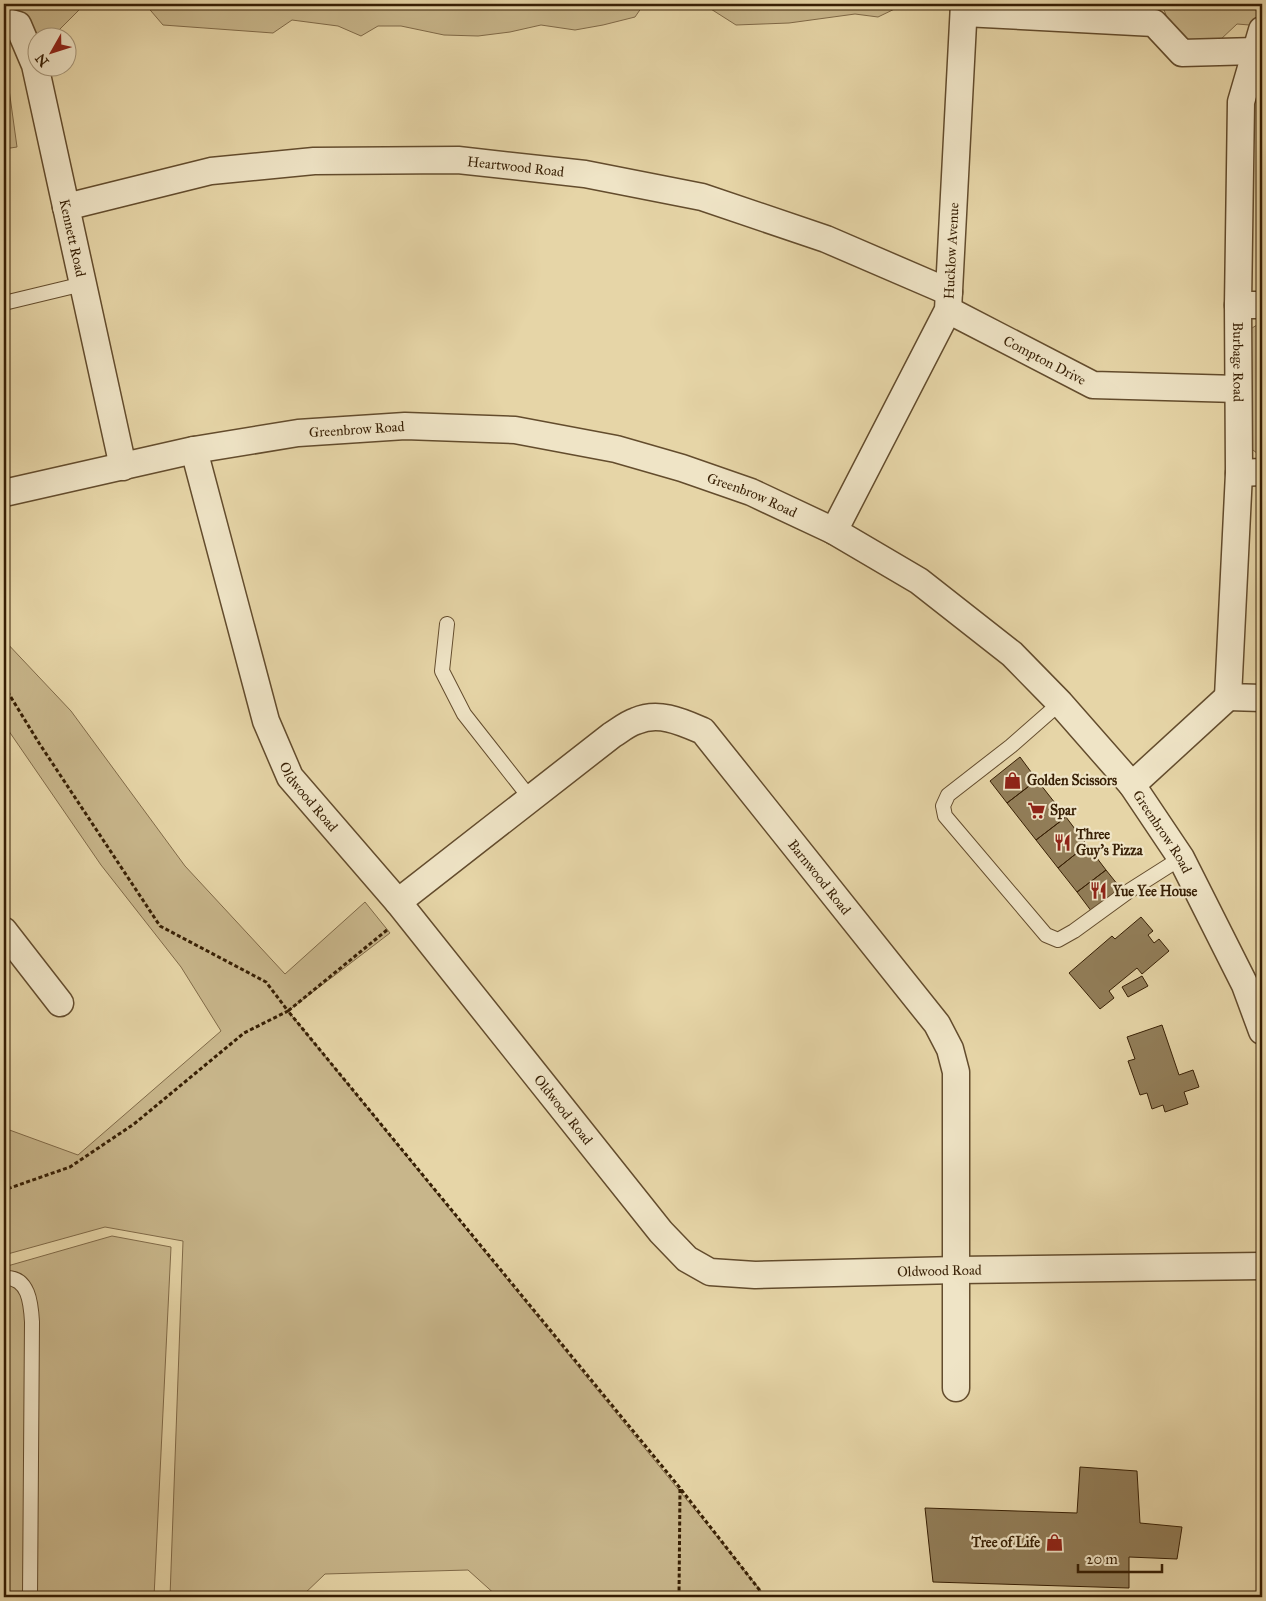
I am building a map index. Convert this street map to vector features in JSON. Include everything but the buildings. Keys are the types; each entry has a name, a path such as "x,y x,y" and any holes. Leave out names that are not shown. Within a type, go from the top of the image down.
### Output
{"street":[{"path":"964,9 1154,23 1182,53 1259,41"},
{"name":"Hucklow Avenue","path":"834,531 949,301 964,9"},
{"name":"Kennett Road","path":"4,21 18,25 35,65 123,467"},
{"name":"Burbage Road","path":"1228,697 1250,473 1238,389 1250,305 1241,102 1259,41"},
{"name":"Heartwood Road","path":"66,207 211,171 314,161 458,160 585,174 702,197 826,239 949,301"},
{"name":"Compton Drive","path":"949,301 1092,385 1238,389"},
{"name":"Greenbrow Road","path":"4,493 194,450 298,433 404,426 514,430 616,449 682,468 751,492 834,531 919,581 1012,654 1060,703 1132,785 1182,858 1245,985 1262,1031"},
{"name":"Oldwood Road","path":"194,450 266,721 290,776 402,908 661,1232 687,1259 710,1272 755,1275 1262,1266"},
{"path":"1132,785 1228,697 1262,698"},
{"name":"Barnwood Road","path":"402,908 530,798 612,735 637,720 657,716 678,721 704,732 938,1024 950,1049 956,1072 956,1388"},
{"path":"4,931 60,1003"}],"lane":[{"path":"4,304 83,284"},
{"path":"448,624 442,671 464,714 530,798"},
{"path":"1060,703 1011,746 948,795 943,806 945,816 1046,935 1058,940 1074,931 1129,891 1182,858"},
{"path":"4,1278 10,1277 21,1282 27,1290 32,1322 30,1597"}],"path":[{"path":"4,686 39,743 160,926 266,982 680,1488 765,1597"},
{"path":"4,1190 70,1168 134,1124 244,1033 288,1011 402,908"},
{"path":"679,1597 680,1488"}],"shaded area":[{"path":"4,4 85,4 61,28 28,28 28,33 4,21"},
{"path":"145,4 644,4 635,17 575,30 541,25 510,32 478,36 444,35 401,26 378,26 361,36 338,26 292,20 273,33 163,25"},
{"path":"703,4 905,4 878,17 855,14 789,23 736,25"},
{"path":"1155,4 1262,4 1262,26 1237,24 1220,40 1177,42 1164,10"},
{"path":"4,74 8,82 17,147 4,149"},
{"path":"1262,323 1262,457 1249,447 1249,330"},
{"path":"4,640 71,711 185,866 285,974 365,902 390,933 288,1011 766,1597 498,1597 468,1570 325,1574 301,1597 170,1597 183,1241 105,1227 4,1255 4,1128 78,1155 221,1031 181,967 101,865 4,724"},
{"path":"112,1236 171,1247 154,1597 4,1597 4,1267"}],"place":[{"name":"Golden Scissors","path":"1013,780"},
{"name":"Spar","path":"1036,810"},
{"name":"Three Guy's Pizza","path":"1062,842"},
{"name":"Yue Yee House","path":"1099,891"},
{"name":"Tree of Life","path":"1054,1542"}]}
